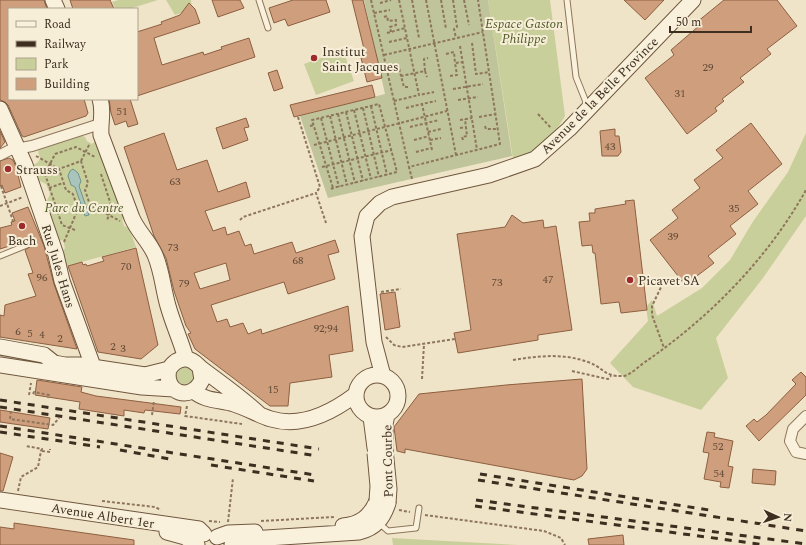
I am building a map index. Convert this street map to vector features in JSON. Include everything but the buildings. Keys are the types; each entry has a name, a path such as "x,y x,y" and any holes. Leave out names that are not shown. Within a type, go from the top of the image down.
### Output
{"street":[{"name":"Avenue de la Belle Province","path":"376,376 377,339 362,236 367,216 380,203 392,197 490,175 535,159 559,138 693,0"},
{"path":"94,126 102,106 100,100"},
{"name":"Rue Jules Hans","path":"0,109 26,147 46,238 56,255 60,275 95,373"},
{"path":"0,155 94,126"},
{"path":"94,126 101,135 136,228 156,256 166,290 168,305 186,359"},
{"path":"0,347 44,355 54,362 142,387 174,389"},
{"path":"0,365 95,373 145,375 169,369 179,359 186,359 194,361 200,368 225,384 259,414"},
{"path":"169,369 168,380 174,389 180,393 188,393 194,390 202,380 200,368"},
{"path":"194,390 205,398 232,403 275,420 293,422 311,418 334,409 355,394 360,383 376,376 392,382 398,396 395,407 387,415 377,418 366,414 334,409"},
{"path":"355,394 356,404 366,414"},
{"name":"Pont Courbe","path":"366,414 380,448"},
{"name":"Pont Courbe","path":"387,415 380,448 378,486 388,503"},
{"path":"806,416 793,429 790,441 796,452 806,454"},
{"name":"Avenue Albert 1er","path":"0,500 199,529 217,535"},
{"name":"Pont Courbe","path":"378,523 383,516 388,503"},
{"name":"Pont Courbe","path":"217,535 351,525 359,523 369,514 388,503"},
{"name":"Avenue Albert 1er","path":"0,508 170,532 185,537 217,535"},
{"path":"217,535 252,539 359,532 373,527 378,523"}],"lane":[{"path":"259,0 268,28"},
{"path":"567,0 576,76 588,108"},
{"path":"0,256 27,245"},
{"path":"378,523 388,531 416,528 419,508"}],"path":[{"path":"371,0 415,192"},
{"path":"380,3 391,0"},
{"path":"399,0 419,95"},
{"path":"412,0 419,38"},
{"path":"426,0 456,155"},
{"path":"441,0 446,29"},
{"path":"453,0 457,27 454,29 456,38"},
{"path":"464,0 469,25"},
{"path":"409,167 500,144 478,0"},
{"path":"374,13 390,10"},
{"path":"387,16 388,21 396,20 396,25 390,26 391,32"},
{"path":"387,33 405,28"},
{"path":"384,55 483,32"},
{"path":"389,42 407,38"},
{"path":"472,44 476,74 489,72"},
{"path":"460,46 477,150"},
{"path":"446,54 454,52 457,75 450,76"},
{"path":"427,77 424,59 428,58"},
{"path":"455,63 463,62"},
{"path":"398,64 404,87"},
{"path":"401,76 425,71"},
{"path":"453,89 483,84"},
{"path":"400,88 408,87"},
{"path":"394,101 434,92"},
{"path":"458,100 478,97"},
{"path":"461,99 462,103"},
{"path":"406,108 436,101"},
{"path":"379,104 397,172 332,188 312,120 371,106 379,104"},
{"path":"416,152 432,149 422,104"},
{"path":"371,106 387,175"},
{"path":"363,108 379,177"},
{"path":"354,110 371,179"},
{"path":"314,145 447,111"},
{"path":"346,112 363,181"},
{"path":"338,114 355,183"},
{"path":"479,117 496,114"},
{"path":"538,114 559,138"},
{"path":"330,116 347,185"},
{"path":"240,220 243,217 316,193 320,186 298,117"},
{"path":"321,118 339,187"},
{"path":"460,120 472,118"},
{"path":"464,140 462,137 467,136 465,119"},
{"path":"410,127 439,120"},
{"path":"310,126 314,125"},
{"path":"90,205 85,190 88,183 81,161 91,140 94,126"},
{"path":"485,126 486,129 498,129"},
{"path":"460,128 466,127"},
{"path":"428,132 440,129"},
{"path":"414,140 429,136"},
{"path":"430,140 441,138"},
{"path":"26,147 36,157 58,169 81,161"},
{"path":"75,230 62,225 45,174 55,154 76,147 95,156 97,164"},
{"path":"322,167 392,150"},
{"path":"56,255 70,228 78,208 73,194 66,190 58,169"},
{"path":"100,171 112,208 107,220"},
{"path":"0,206 63,183"},
{"path":"0,186 13,221"},
{"path":"572,371 608,379 611,376 626,376 664,348 707,314 747,274 806,190"},
{"path":"316,193 326,222"},
{"path":"78,208 90,205 122,222 132,218"},
{"path":"663,283 652,306 652,315 664,348"},
{"path":"381,292 402,289"},
{"path":"377,339 386,337 394,344 402,347 455,339"},
{"path":"422,378 424,344"},
{"path":"513,360 533,357 565,356 589,362 611,376"},
{"path":"33,394 34,392 49,395 48,398"},
{"path":"150,400 155,401 152,415"},
{"path":"187,404 186,416 242,424"},
{"path":"11,411 10,419 53,425 58,418"},
{"path":"26,446 42,449 41,451 50,452 50,449"},
{"path":"18,494 21,477 38,467 41,451"},
{"path":"217,535 233,478"},
{"path":"388,503 398,510 418,514 544,531 561,538 565,545"},
{"path":"258,521 336,517"}],"green space":[{"path":"118,0 158,0 132,8 115,8 112,2"},
{"path":"166,0 191,0 192,10 175,15"},
{"path":"364,0 488,0 512,156 328,198 300,116 385,94"},
{"name":"Espace Gaston Philippe","path":"488,0 550,0 565,116 545,145 533,153 513,159"},
{"path":"343,50 354,81 316,95 304,64"},
{"path":"806,133 806,216 763,278 716,338 728,378 701,410 633,387 610,363 648,321 646,307 652,300 657,316 702,288 730,260 752,223 788,172"},
{"name":"Parc du Centre","path":"80,135 85,137 91,144 95,142 100,145 125,218 122,219 124,226 129,228 136,247 67,266 62,252 65,248 63,240 59,241 46,203 50,194 46,184 37,180 32,166 38,162 40,158 38,152 39,149"},
{"path":"185,367 191,370 194,376 191,382 185,385 179,382 176,376 179,370"},
{"path":"392,538 519,545 393,545"}],"water":[{"path":"73,169 78,173 81,181 79,186 89,215 85,216 75,187 71,185 68,176 70,171"}],"railway":[{"path":"0,400 319,449"},
{"path":"0,407 318,456"},
{"path":"0,426 315,475"},
{"path":"0,432 100,447"},
{"path":"120,450 170,459"},
{"path":"211,465 314,481"},
{"path":"480,474 709,510"},
{"path":"478,480 806,531"},
{"path":"476,500 806,544"},
{"path":"475,506 766,545"}],"place":[{"name":"Institut Saint Jacques","path":"314,58"},
{"name":"Strauss","path":"8,169"},
{"name":"Bach","path":"22,226"},
{"name":"Picavet SA","path":"630,280"}]}
